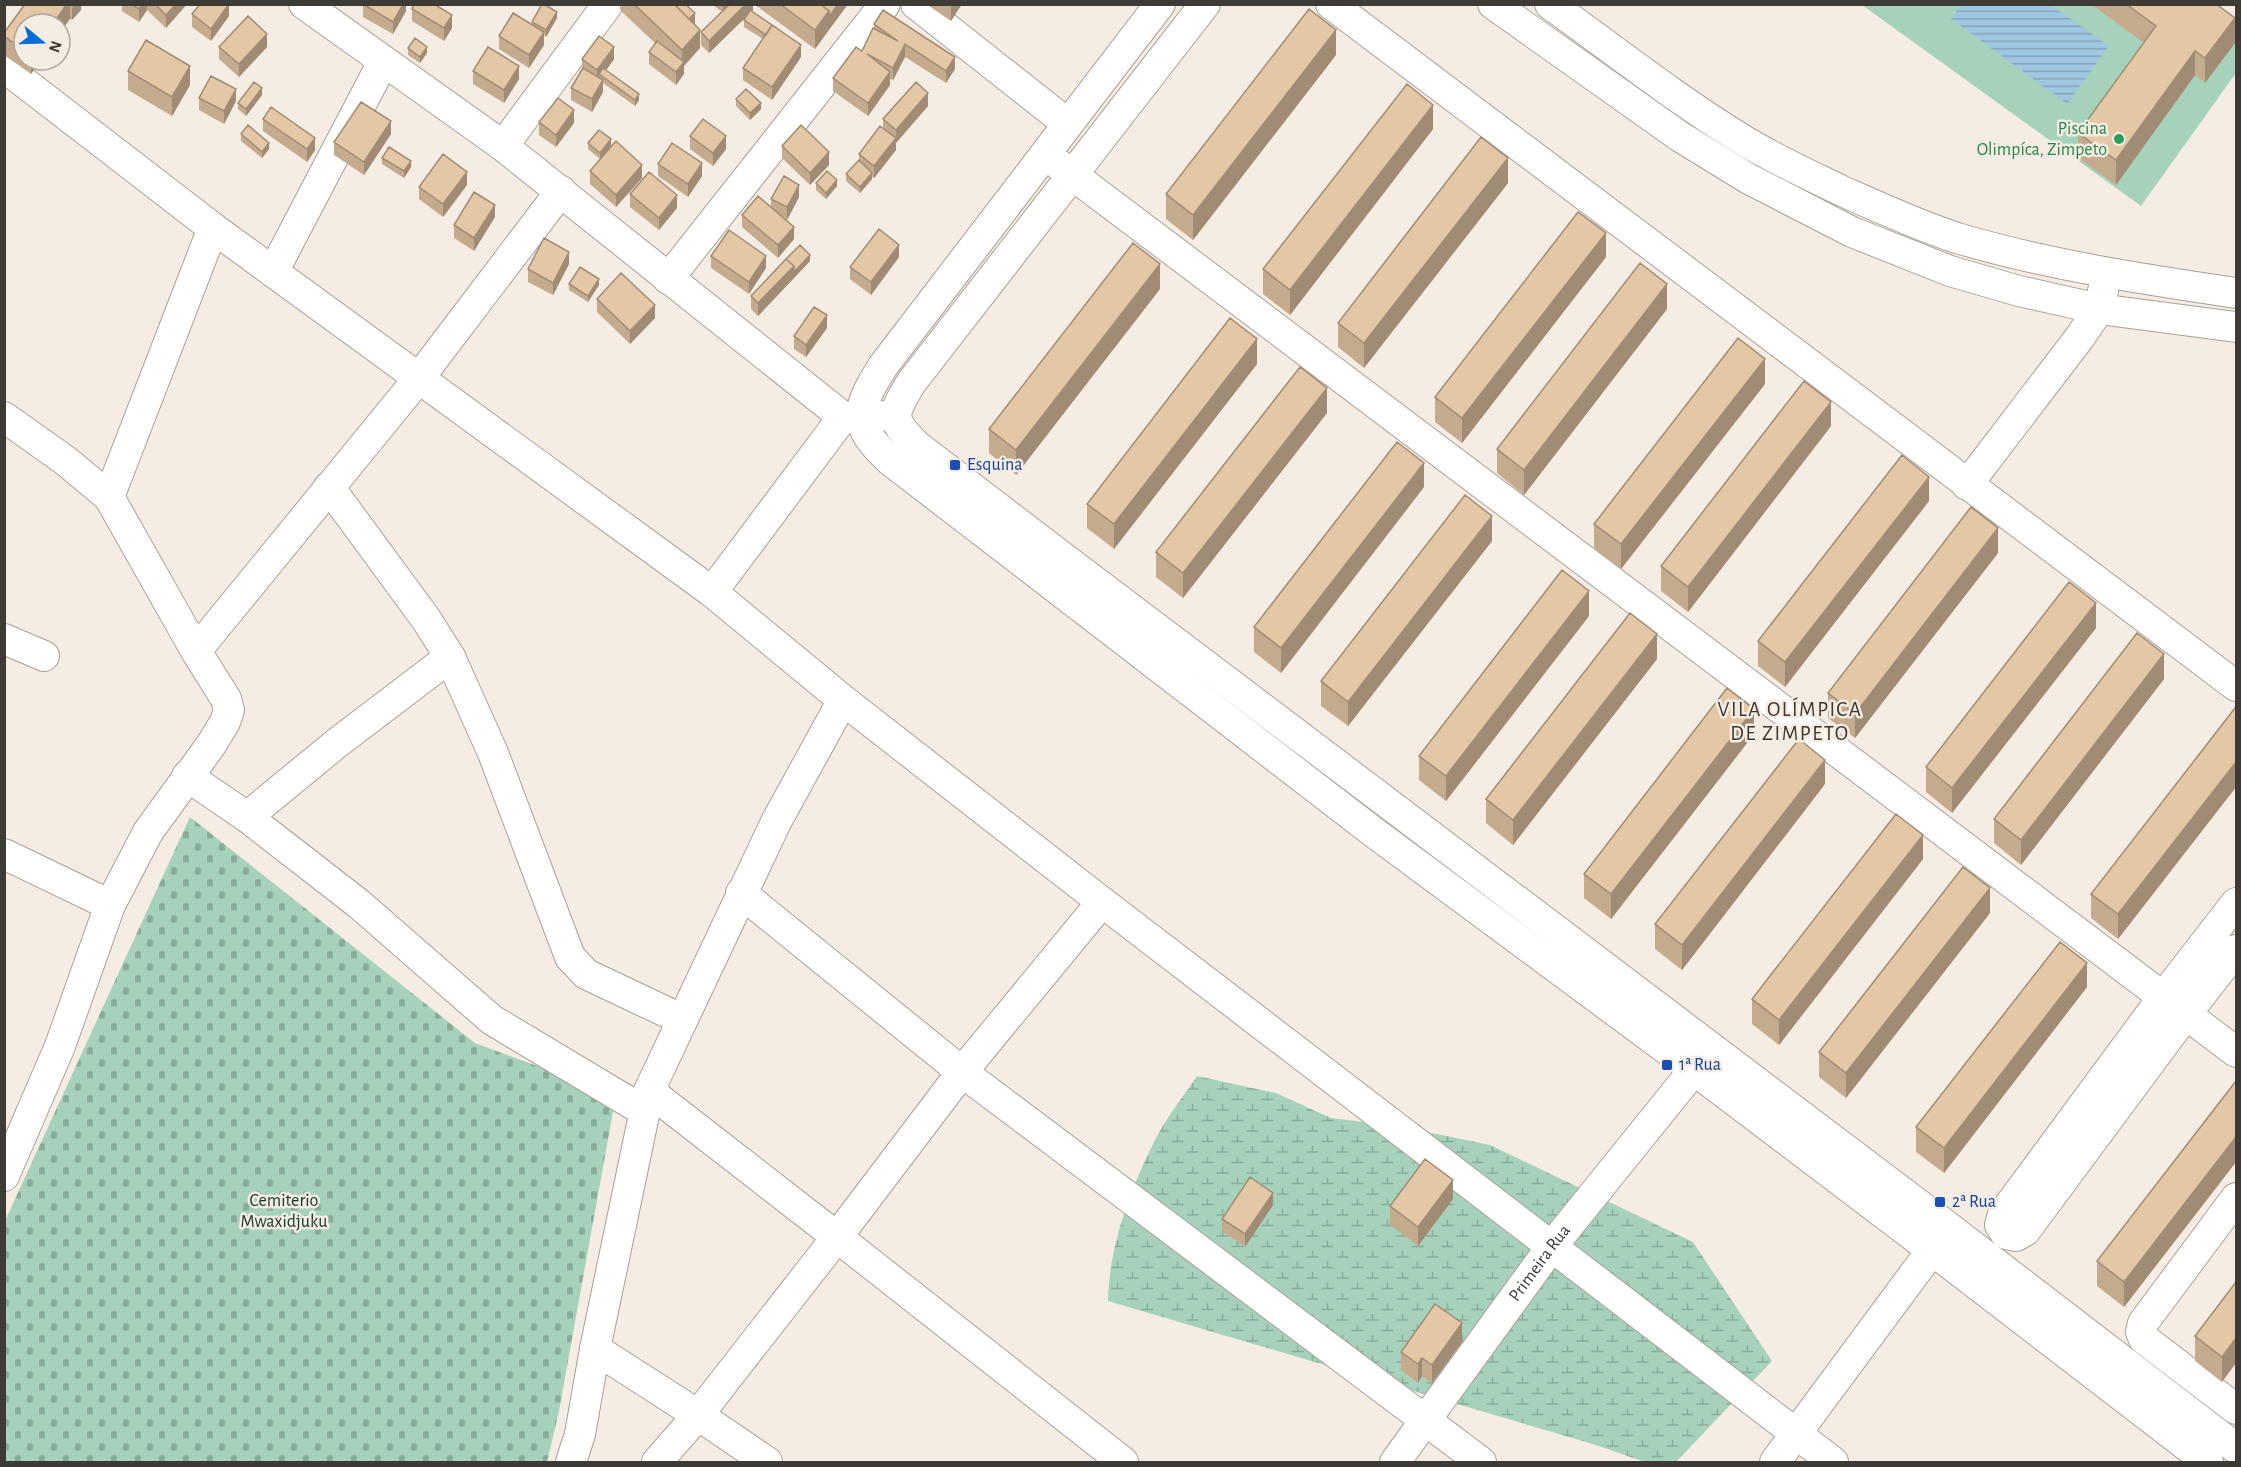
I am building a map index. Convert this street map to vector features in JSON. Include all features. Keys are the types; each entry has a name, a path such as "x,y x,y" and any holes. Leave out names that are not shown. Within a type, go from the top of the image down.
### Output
{"street":[{"path":"304,4 341,15 383,62 503,146 668,279 852,417 876,448 891,461 1376,834 1702,1059 2236,1448"},
{"path":"503,146 608,4"},
{"path":"668,279 885,4"},
{"path":"916,4 1068,124"},
{"path":"712,592 852,417 883,366 1160,4"},
{"path":"1205,4 911,383 895,416 899,428 918,446 1702,1059 1932,1250 2208,1462"},
{"path":"1331,4 2236,686"},
{"path":"1493,4 1679,136 1749,179 1852,232 1950,271 2019,291 2099,309 2236,327"},
{"path":"1550,4 1689,105 1744,141 1883,210 1956,237 2108,274 2236,293"},
{"path":"273,272 383,62"},
{"path":"4,67 213,228 712,592 843,700 1102,902 1833,1462"},
{"path":"1045,155 2236,1052"},
{"path":"196,651 419,378 561,191"},
{"path":"109,497 213,228"},
{"path":"1967,485 2099,309 2108,274"},
{"path":"852,417 895,416"},
{"path":"4,417 66,461 109,497 196,651 226,699 229,710 225,722 148,832 110,905 60,1046 4,1176"},
{"path":"329,487 381,556 450,657 493,753 570,957 586,974 681,1019"},
{"path":"4,639 44,656"},
{"path":"247,817 337,743 450,657"},
{"path":"571,1462 580,1434 595,1349 646,1101 681,1019 741,893 776,822 843,700"},
{"path":"187,776 247,817 359,904 492,1020 646,1101 837,1237 1123,1462"},
{"path":"7,862 110,905"},
{"path":"741,893 962,1072 1480,1462"},
{"path":"657,1462 698,1415 962,1072 1102,902"},
{"path":"2236,903 2175,1005 2025,1232 2016,1236 2006,1234 2000,1225 2003,1214 2175,1005 2236,950"},
{"name":"Primeira Rua","path":"1395,1462 1552,1246 1702,1059"},
{"path":"2234,1402 2145,1339 2141,1332 2143,1323 2236,1198"},
{"path":"1774,1462 1932,1250"},
{"path":"595,1349 767,1462"}],"green space":[{"name":"Piscina Olimpíca, Zimpeto","path":"1862,5 2199,5 2236,32 2236,73 2141,206"},
{"name":"Cemiterio Mwaxidjuku","path":"190,817 475,1043 616,1095 559,1411 547,1462 5,1462 5,1221"},
{"path":"1197,1076 1276,1093 1331,1118 1403,1127 1490,1145 1693,1242 1772,1361 1676,1462 1645,1462 1596,1445 1108,1301 1112,1260 1129,1199 1158,1133"}],"water":[{"path":"1961,5 2051,5 2109,46 2067,104 1951,19"}],"building":[{"path":"25,4 67,4 61,12 19,12"},
{"path":"131,4 142,4 139,9"},
{"path":"155,4 176,4 166,15"},
{"path":"200,4 229,4 211,29 192,14"},
{"path":"363,4 403,4 393,22"},
{"path":"414,4 434,4 452,15 444,28 412,9"},
{"path":"542,4 557,12 546,30 532,22"},
{"path":"634,4 674,4 700,30 682,50"},
{"path":"674,4 685,4 695,13 689,19"},
{"path":"730,4 746,4 709,41 701,32"},
{"path":"780,4 820,4 829,11 815,30"},
{"path":"820,4 838,4 829,17 829,11"},
{"path":"2126,4 2216,4 2235,18 2205,58 2195,51 2116,160 2078,133 2156,26"},
{"path":"1309,9 1336,30 1193,215 1166,194"},
{"path":"750,10 775,27 772,25 766,35 744,20"},
{"path":"883,10 955,57 946,71 905,44 893,68 867,54 890,72 868,103 833,78 856,47 862,51 873,28 898,41 874,24"},
{"path":"513,13 544,32 529,55 499,36"},
{"path":"248,16 267,34 239,64 219,47"},
{"path":"12,22 12,42 4,36"},
{"path":"772,25 801,45 772,87 743,68"},
{"path":"599,36 614,47 597,70 582,59"},
{"path":"415,38 427,47 420,57 408,48"},
{"path":"146,40 190,66 172,97 128,71"},
{"path":"657,41 684,62 676,72 649,52"},
{"path":"488,47 519,66 504,90 473,71"},
{"path":"583,68 603,80 592,99 571,88"},
{"path":"603,68 639,94 635,100 599,74"},
{"path":"211,76 236,89 224,111 199,98"},
{"path":"254,82 262,88 246,109 238,103"},
{"path":"916,82 928,93 896,130 883,119"},
{"path":"1407,84 1433,105 1290,290 1263,269"},
{"path":"746,89 761,103 750,113 736,99"},
{"path":"558,98 574,110 556,135 539,122"},
{"path":"361,102 391,121 364,162 334,142"},
{"path":"271,107 315,138 307,149 263,119"},
{"path":"703,119 726,136 713,153 690,136"},
{"path":"248,125 269,143 262,152 241,134"},
{"path":"801,125 829,152 810,173 782,146"},
{"path":"880,126 896,138 874,166 859,154"},
{"path":"599,130 611,139 600,153 588,143"},
{"path":"1481,137 1508,158 1364,343 1338,323"},
{"path":"616,141 642,165 616,195 590,171"},
{"path":"672,143 702,163 688,184 658,164"},
{"path":"389,147 411,161 404,171 382,158"},
{"path":"443,154 467,172 443,204 419,187"},
{"path":"859,160 872,173 860,187 846,174"},
{"path":"827,171 837,180 826,193 816,183"},
{"path":"649,172 677,195 659,218 630,194"},
{"path":"784,176 799,185 787,207 771,199"},
{"path":"474,192 495,205 474,238 454,225"},
{"path":"758,196 794,227 778,245 742,215"},
{"path":"1578,212 1606,233 1462,418 1435,397"},
{"path":"879,229 899,245 871,282 850,267"},
{"path":"729,230 766,256 749,282 711,256"},
{"path":"544,238 569,252 553,283 528,269"},
{"path":"1133,243 1160,264 1016,450 989,429"},
{"path":"800,245 810,255 794,272 794,266 786,259"},
{"path":"786,259 794,266 758,303 751,296"},
{"path":"1640,263 1667,284 1524,470 1497,449"},
{"path":"580,267 599,279 588,296 569,284"},
{"path":"621,273 655,305 630,331 597,299"},
{"path":"814,307 827,315 806,345 794,336"},
{"path":"1230,318 1257,339 1114,524 1087,504"},
{"path":"1738,338 1765,359 1621,544 1594,524"},
{"path":"1300,367 1327,388 1183,573 1156,552"},
{"path":"1804,381 1831,402 1688,587 1661,566"},
{"path":"1397,442 1424,463 1281,648 1254,627"},
{"path":"1902,455 1929,477 1785,662 1758,641"},
{"path":"1465,495 1492,516 1348,702 1321,681"},
{"path":"1971,507 1998,528 1855,714 1828,693"},
{"path":"1562,570 1589,591 1446,776 1419,756"},
{"path":"2069,582 2096,603 1952,788 1926,767"},
{"path":"1630,613 1657,634 1513,820 1486,799"},
{"path":"2137,633 2164,654 2021,840 1994,819"},
{"path":"1727,688 1754,709 1611,894 1584,874"},
{"path":"2235,708 2236,762 2118,914 2091,894"},
{"path":"1799,739 1825,760 1682,945 1655,924"},
{"path":"1896,814 1923,835 1779,1020 1752,999"},
{"path":"1963,867 1990,888 1846,1073 1819,1052"},
{"path":"2060,942 2087,963 1944,1148 1916,1127"},
{"path":"2236,1081 2236,1137 2124,1282 2097,1261"},
{"path":"1425,1159 1453,1180 1418,1227 1390,1206"},
{"path":"1250,1177 1273,1193 1245,1234 1222,1219"},
{"path":"2236,1282 2236,1338 2222,1357 2195,1336"},
{"path":"1435,1304 1462,1323 1432,1365 1422,1358 1418,1364 1401,1352"}],"place":[{"name":"Piscina Olimpíca, Zimpeto","path":"2119,139"},
{"name":"Esquina","path":"955,465"},
{"name":"1ª Rua","path":"1667,1065"},
{"name":"2ª Rua","path":"1940,1202"}],"district":[{"name":"VILA OLÍMPICA DE ZIMPETO","path":"1790,721"}]}
